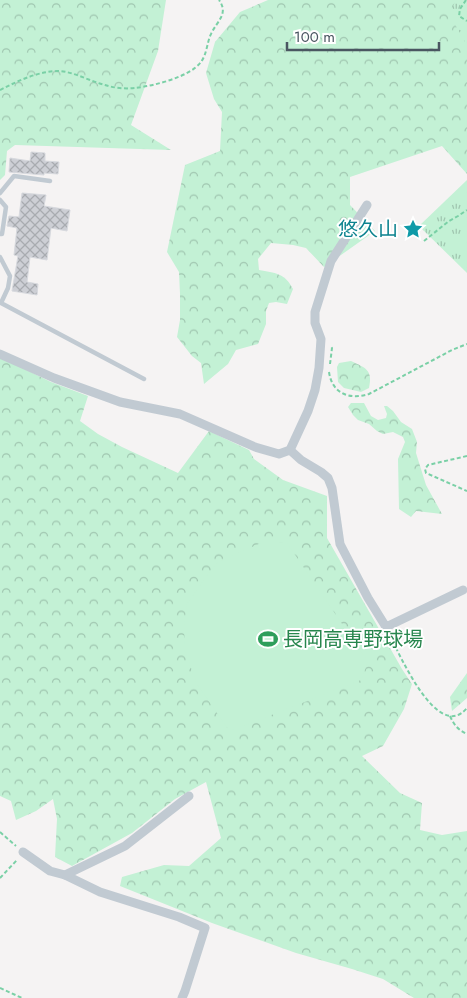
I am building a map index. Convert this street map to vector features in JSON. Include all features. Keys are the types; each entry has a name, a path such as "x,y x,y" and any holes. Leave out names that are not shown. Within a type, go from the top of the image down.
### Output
{"street":[{"path":"0,354 54,378 120,402 180,414 255,447 279,454 290,450 308,411 315,390 321,339 315,323 315,312 331,261 367,205"},
{"path":"290,450 328,478 332,488 340,544 368,598 386,627 463,590"},
{"path":"65,875 125,846 189,796"},
{"path":"23,852 50,871 65,875 100,892 179,917 204,928 186,991 182,998"}],"lane":[{"path":"0,193 14,176 50,181"},
{"path":"0,200 6,207 2,234 0,234"},
{"path":"0,257 10,276 8,288 1,303 144,379"}],"path":[{"path":"0,90 23,78 40,73 59,71 80,76 113,88 134,88 182,76 201,62 210,35 221,19 224,10 219,0"},
{"path":"466,0 458,13 459,16 467,21"},
{"path":"424,241 467,210"},
{"path":"321,339 332,348 329,374 332,384 340,392 350,397 370,394 452,350 467,344"},
{"path":"467,456 428,466 426,473 467,491"},
{"path":"386,627 415,684 435,708 450,716 458,729 467,734"},
{"path":"450,716 460,715 467,708"},
{"path":"0,832 23,852 0,878"},
{"path":"0,988 22,998"}],"green space":[{"path":"0,0 166,0 158,51 131,125 171,150 15,145 7,151 5,175 0,180"},
{"path":"268,0 467,0 467,174 442,146 350,177 350,205 375,231 324,267 306,248 271,243 258,259 259,270 279,275 287,280 293,289 287,304 269,303 266,311 266,324 258,344 236,350 228,364 204,384 201,363 192,356 177,337 180,320 179,272 167,252 185,165 220,151 222,112 214,99 206,73 215,42 240,12"},
{"path":"456,0 467,0 467,45 449,14"},
{"path":"467,180 467,273 419,226"},
{"path":"0,357 51,382 88,396 80,421 98,434 122,447 178,473 209,431 249,450 254,459 283,480 327,496 327,538 412,684 404,709 383,746 362,756 400,793 422,803 420,830 442,835 467,831 467,998 414,998 383,979 296,953 212,923 120,886 122,877 164,865 189,866 221,838 206,782 175,799 132,833 72,866 55,857 57,819 53,799 36,811 16,820 11,801 0,796"},
{"path":"351,361 369,373 369,388 361,392 344,388 338,382 337,367 339,363"},
{"path":"351,403 364,403 371,416 378,420 386,418 387,414 384,406 387,406 401,422 412,429 417,442 416,453 426,485 442,514 416,511 411,517 399,509 398,459 405,442 403,437 393,432 383,434 369,424 358,420 348,407"},
{"name":"長岡高専野球場","path":"261,543 287,543 368,662 361,680 233,730 228,729 197,684 185,652 184,626 187,604 218,562"},
{"path":"467,673 467,698 452,711 450,697"}],"building":[{"path":"31,152 45,153 45,161 59,162 58,174 44,173 44,175 9,172 10,158 30,161"},
{"path":"22,193 46,195 44,206 70,210 67,231 51,228 47,260 30,257 27,282 38,284 37,295 12,291 18,256 14,255 17,228 7,226 9,216 19,217"}],"place":[{"name":"悠久山","path":"413,229"},
{"name":"長岡高専野球場","path":"268,639"}]}
